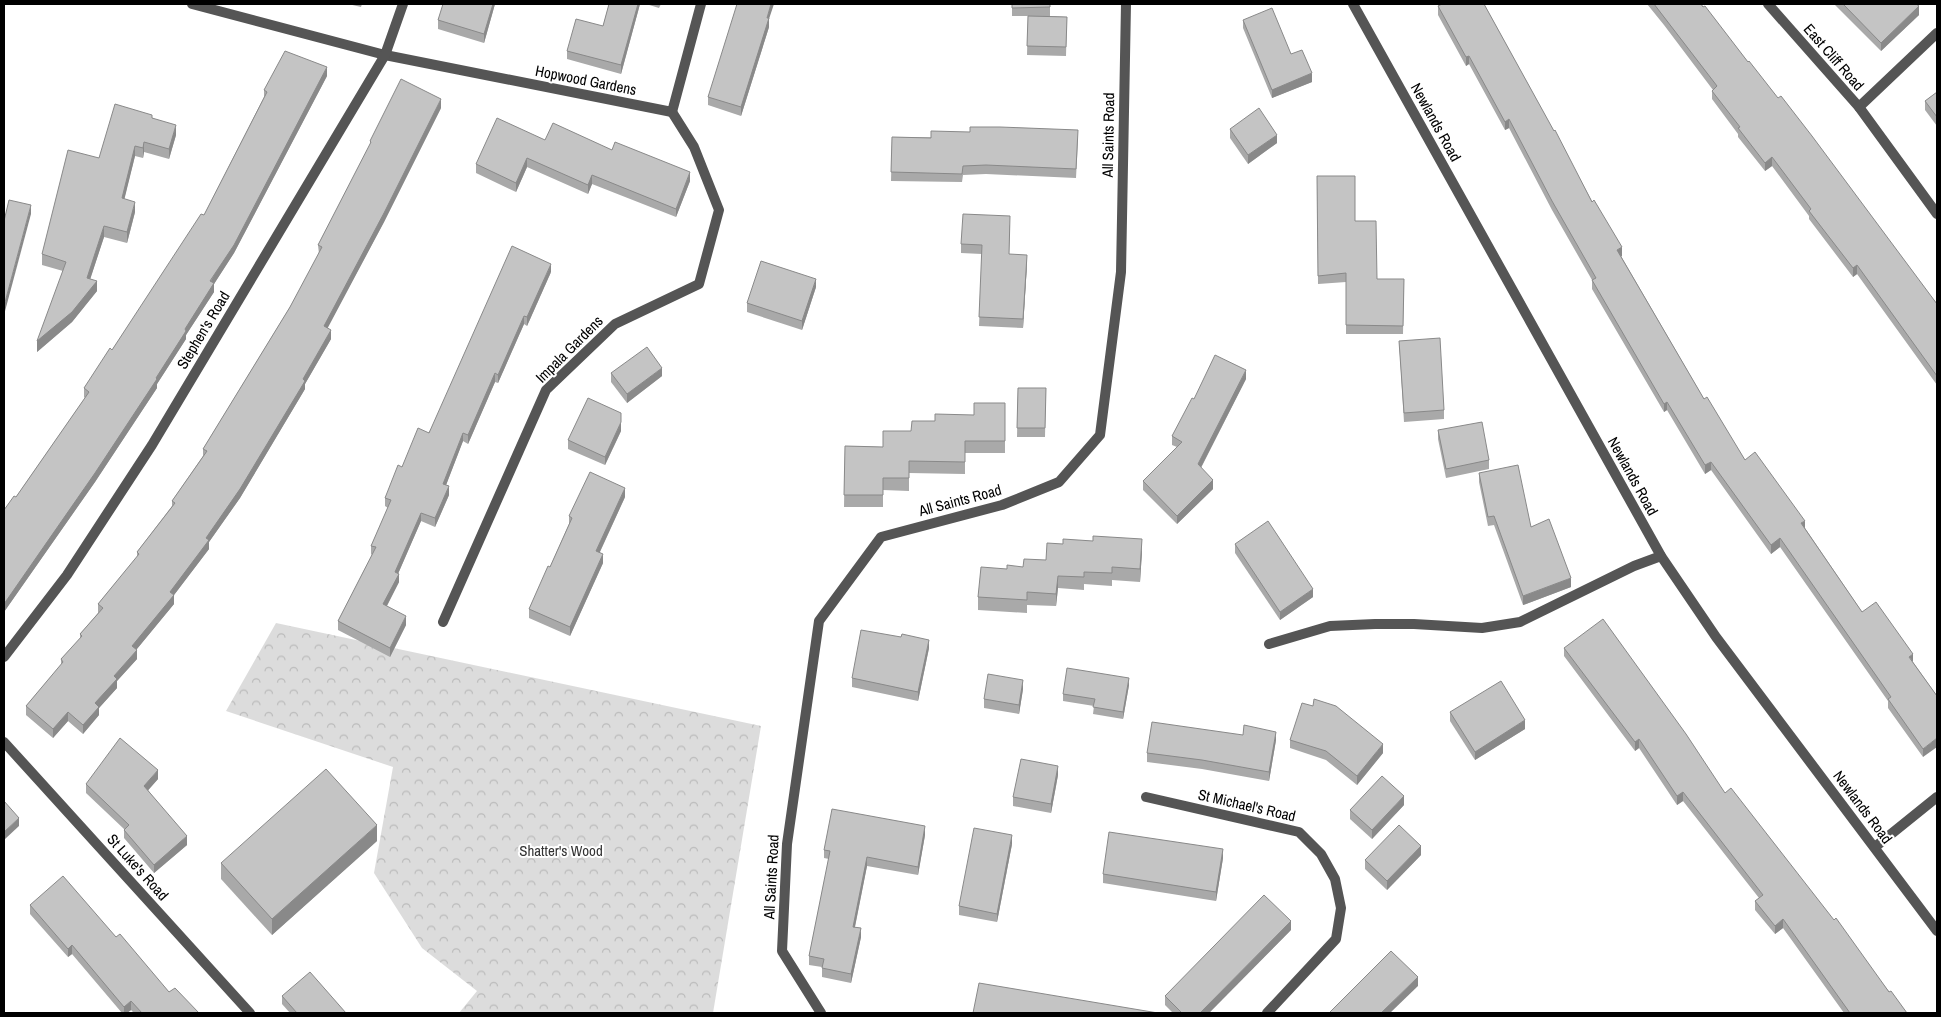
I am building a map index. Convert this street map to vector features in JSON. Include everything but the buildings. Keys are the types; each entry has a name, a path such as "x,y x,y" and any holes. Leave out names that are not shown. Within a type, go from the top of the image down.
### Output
{"street":[{"name":"Hopwood Gardens","path":"192,4 385,55 672,112"},
{"name":"Stephen's Road","path":"4,657 68,575 152,445 385,55 403,4"},
{"path":"672,112 701,4"},
{"name":"All Saints Road","path":"821,1013 782,951 787,844 819,621 881,537 1002,505 1059,482 1100,436 1121,272 1126,4"},
{"name":"Newlands Road","path":"1353,4 1661,556 1716,637 1937,930"},
{"name":"East Cliff Road","path":"1768,4 1859,107 1937,214"},
{"path":"1859,107 1937,32"},
{"name":"Impala Gardens","path":"443,622 546,390 614,324 699,284 719,210 694,147 672,112"},
{"path":"1269,644 1330,626 1414,624 1482,628 1520,622 1634,566 1661,556"},
{"name":"St Luke's Road","path":"4,742 250,1013"},
{"name":"St Michael's Road","path":"1146,797 1299,832 1322,854 1334,879 1341,908 1336,939 1267,1013"},
{"path":"1874,847 1937,797"}],"green space":[{"name":"Shatter's Wood","path":"276,623 761,726 713,1013 459,1013 477,991 422,948 374,873 393,767 226,711"}]}
